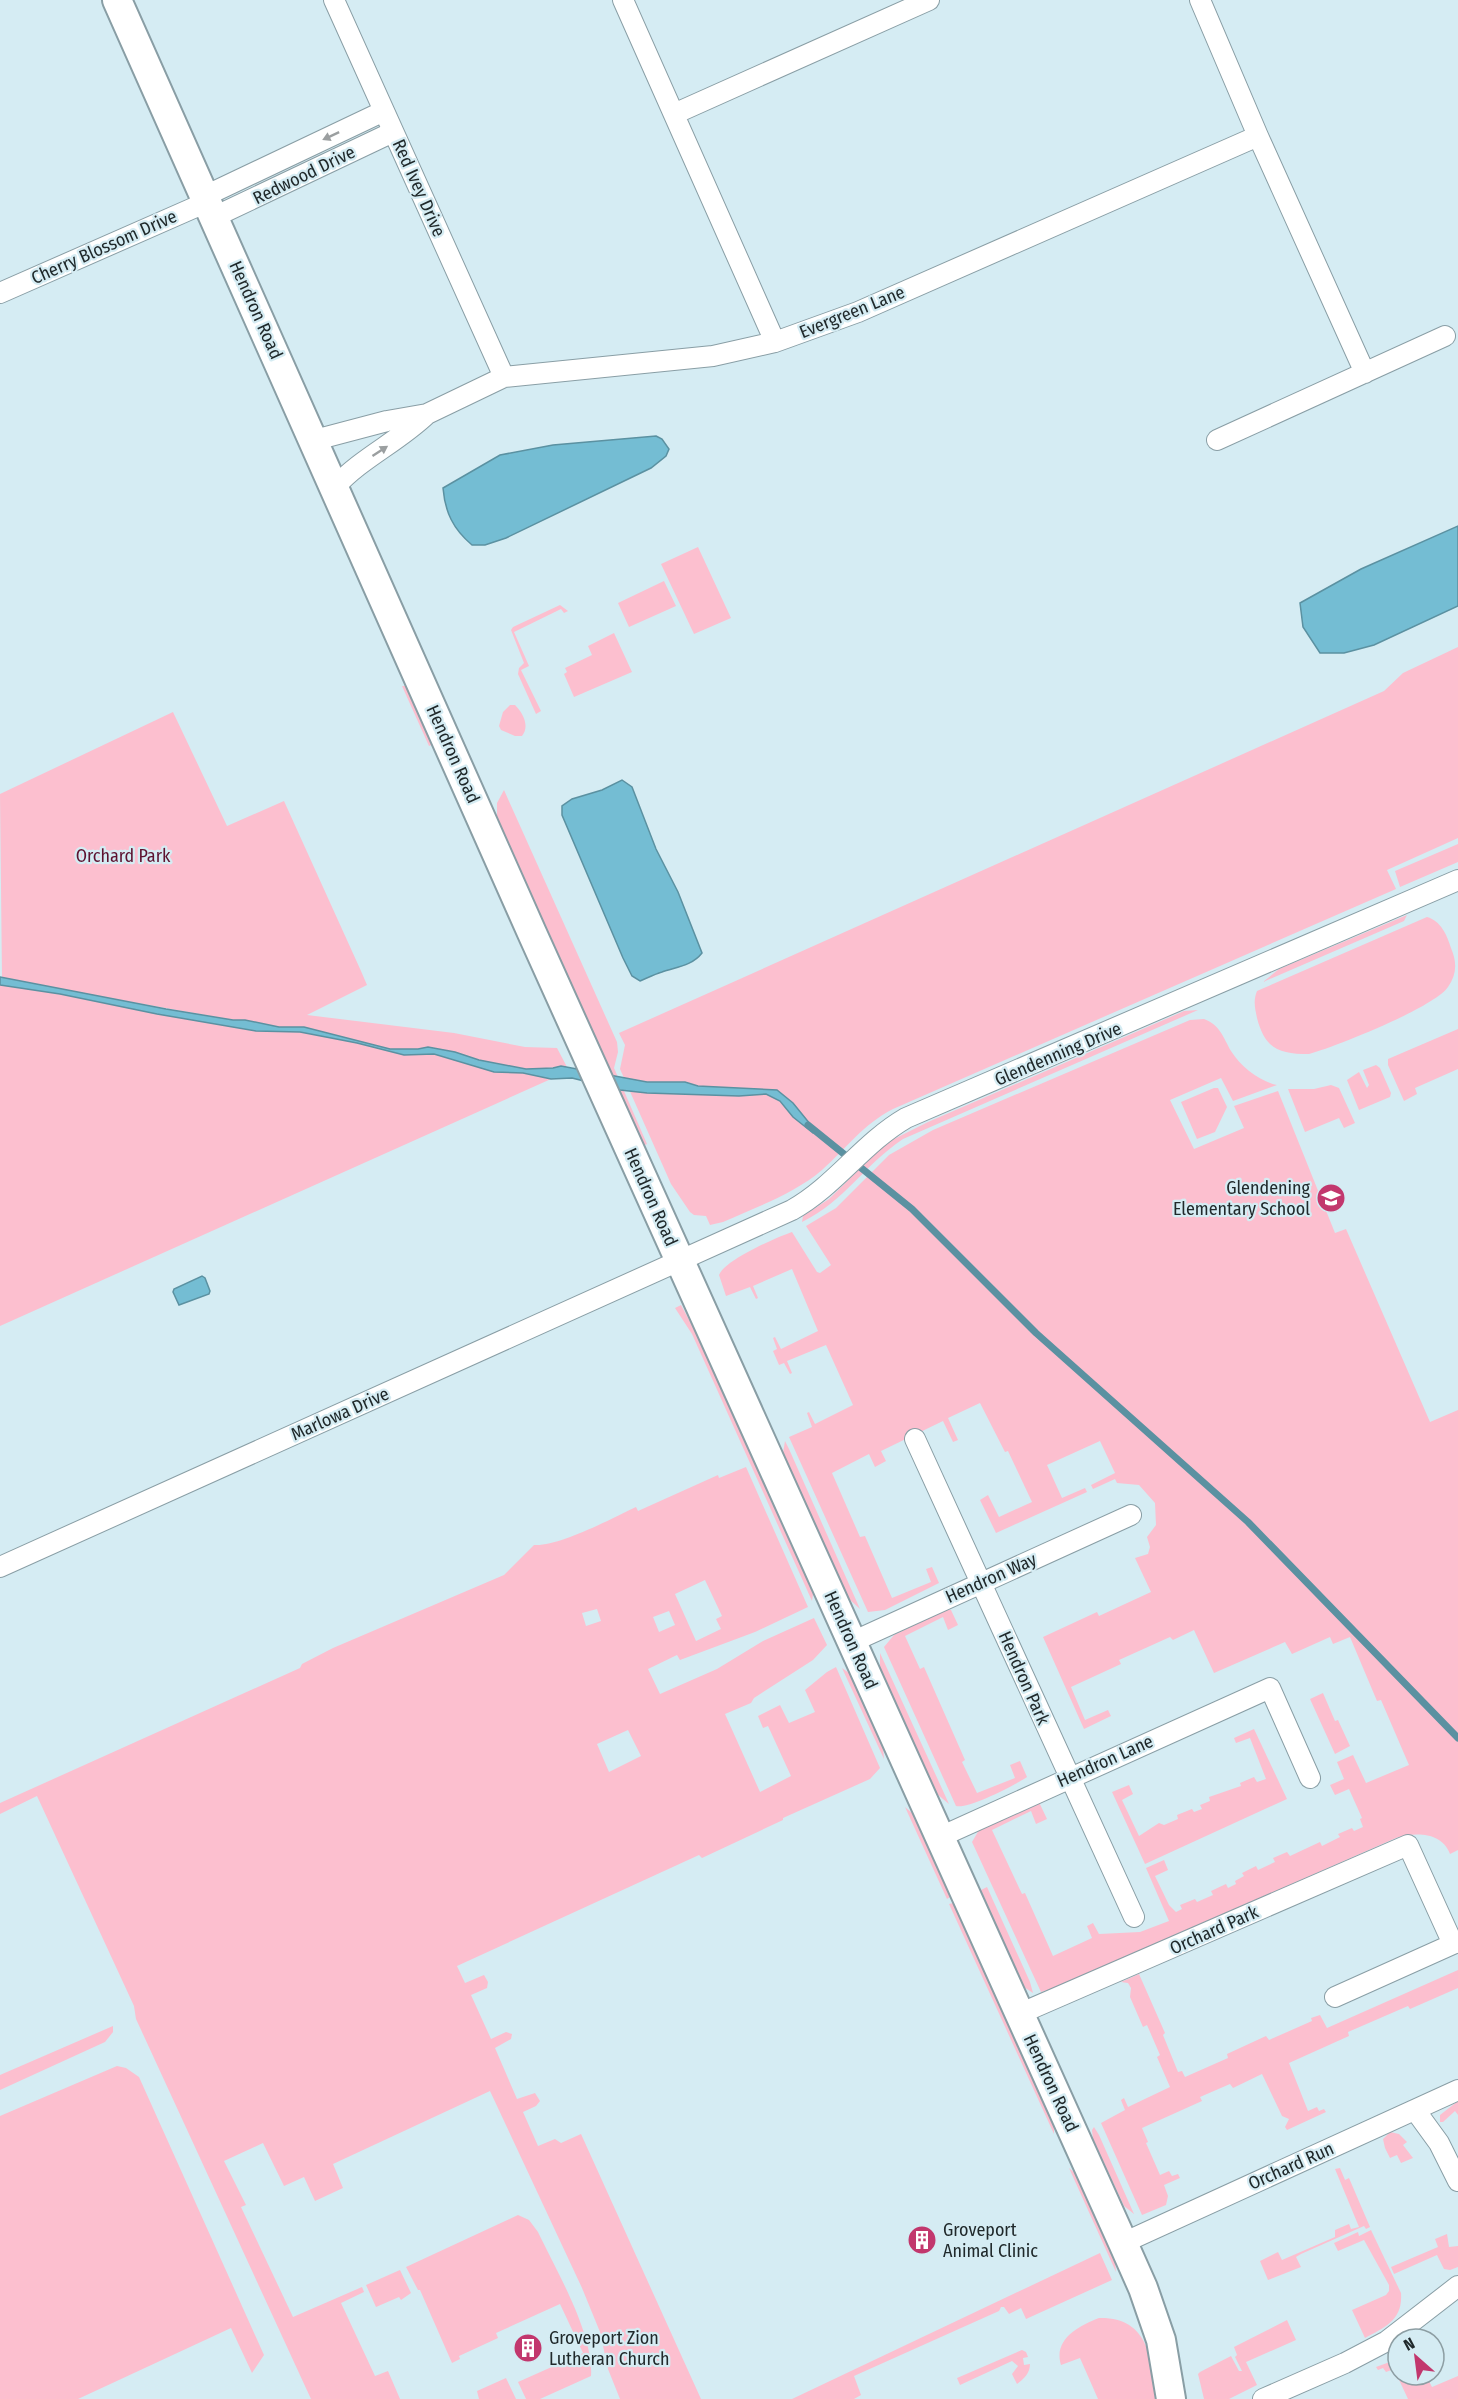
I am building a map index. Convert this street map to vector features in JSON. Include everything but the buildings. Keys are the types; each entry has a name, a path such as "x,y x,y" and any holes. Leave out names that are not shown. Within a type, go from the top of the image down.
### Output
{"street":[{"name":"Hendron Road","path":"117,0 604,1092 1143,2288 1158,2331 1172,2399"},
{"name":"Red Ivey Drive","path":"334,0 504,377"},
{"path":"623,0 775,342"},
{"path":"674,114 929,0"},
{"path":"1200,0 1258,136 1365,373"},
{"name":"Redwood Drive","path":"209,205 384,111"},
{"name":"Redwood Drive","path":"209,205 393,132"},
{"name":"Evergreen Lane","path":"315,441 387,421 427,414 504,377 712,356 775,342 858,312 1258,136"},
{"name":"Cherry Blossom Drive","path":"0,293 209,205"},
{"path":"1217,440 1445,336"},
{"name":"Evergreen Lane","path":"334,487 350,470 410,431 427,414"},
{"name":"Glendenning Drive","path":"680,1261 792,1210 813,1198 880,1135 906,1118 1458,880"},
{"name":"Marlowa Drive","path":"0,1567 680,1261"},
{"name":"Hendron Park","path":"915,1439 1134,1917"},
{"name":"Hendron Way","path":"852,1642 1131,1515"},
{"name":"Hendron Lane","path":"940,1837 1270,1688 1310,1778"},
{"name":"Orchard Park","path":"1019,2014 1408,1845 1453,1944 1335,1997"},
{"name":"Orchard Run","path":"1123,2243 1458,2090"},
{"path":"1415,2110 1438,2143 1458,2181"},
{"path":"1263,2399 1345,2363 1387,2341 1458,2286"}],"green space":[{"path":"698,547 731,618 694,634 661,564"},
{"path":"664,581 676,606 629,627 618,603"},
{"path":"560,605 568,611 564,613 561,609 514,632 529,666 521,670 541,711 536,714 518,674 519,668 524,663 511,630"},
{"path":"614,633 632,672 574,697 564,674 567,672 565,668 592,655 588,646"},
{"path":"1458,647 1458,838 1387,870 1396,889 893,1109 872,1122 811,1179 774,1199 723,1222 710,1225 706,1216 694,1215 690,1212 671,1184 620,1069 625,1045 619,1033 1384,691 1403,673"},
{"path":"402,686 408,686 434,744 429,746"},
{"path":"510,705 515,705 521,712 525,724 522,736 515,736 501,730 499,726 503,712"},
{"name":"Orchard Park","path":"173,712 227,826 284,801 361,971 367,985 307,1015 454,1033 525,1047 557,1048 567,1067 526,1069 428,1047 390,1049 304,1027 279,1027 245,1020 233,1020 2,979 0,794"},
{"path":"504,790 617,1042 618,1052 614,1068 647,1144 643,1146 497,823 497,803"},
{"path":"1458,844 1458,862 1400,887 1395,871"},
{"path":"1407,915 1404,921 1263,982 1279,969"},
{"path":"1427,917 1443,929 1454,958 1453,977 1448,987 1439,995 1383,1025 1309,1054 1281,1051 1264,1037 1255,1008 1257,991"},
{"path":"0,985 256,1031 300,1032 404,1055 434,1054 494,1072 523,1073 551,1079 0,1326"},
{"path":"1198,1010 903,1139 889,1149 831,1203 802,1222 803,1216 829,1199 879,1150 894,1139 928,1122 1184,1011"},
{"path":"1204,1019 1217,1028 1235,1057 1245,1068 1257,1077 1277,1085 1233,1101 1221,1078 1170,1100 1194,1149 1244,1128 1234,1106 1278,1091 1335,1233 1346,1229 1430,1422 1458,1410 1458,1850 1450,1854 1441,1841 1427,1836 1411,1835 1396,1838 1060,1986 1041,1992 972,1842 979,1830 1038,1800 1047,1819 1036,1824 1031,1811 992,1830 1022,1894 1025,1893 1053,1956 1092,1938 1087,1926 1093,1923 1099,1934 1140,1932 1169,1921 1146,1868 1164,1860 1168,1870 1155,1876 1169,1905 1176,1912 1182,1909 1180,1905 1195,1899 1197,1902 1213,1895 1211,1891 1226,1884 1228,1888 1236,1884 1235,1881 1244,1876 1242,1873 1256,1866 1258,1870 1275,1862 1273,1858 1287,1852 1290,1856 1320,1842 1322,1846 1340,1837 1338,1834 1352,1828 1354,1831 1363,1827 1360,1819 1362,1818 1349,1789 1335,1795 1330,1785 1344,1779 1337,1762 1353,1755 1366,1783 1409,1765 1381,1700 1377,1701 1350,1637 1333,1644 1330,1637 1292,1654 1285,1642 1214,1673 1194,1630 1173,1640 1170,1637 1119,1660 1121,1664 1071,1687 1085,1720 1108,1710 1111,1716 1084,1729 1043,1637 1097,1612 1099,1616 1151,1592 1135,1558 1148,1554 1150,1547 1147,1537 1156,1525 1155,1503 1139,1485 1117,1483 1115,1479 1093,1489 1091,1485 1115,1473 1100,1441 1047,1465 1062,1498 1085,1488 1087,1492 996,1533 980,1500 988,1495 999,1517 1032,1502 1008,1451 1005,1452 980,1403 948,1418 958,1440 953,1442 943,1421 881,1451 886,1461 875,1467 869,1454 832,1473 860,1537 865,1536 892,1598 931,1582 926,1569 932,1567 939,1583 885,1610 868,1612 789,1437 812,1427 807,1413 809,1412 815,1424 853,1405 826,1345 787,1361 792,1373 790,1374 784,1363 779,1365 773,1351 777,1349 773,1338 775,1337 781,1349 818,1331 792,1269 753,1286 758,1298 756,1299 750,1287 726,1296 719,1275 740,1256 792,1232 817,1272 820,1273 831,1265 806,1226 836,1208 889,1155 933,1130 1190,1020"},
{"path":"1458,1029 1458,1069 1415,1088 1417,1094 1404,1101 1388,1065 1388,1059"},
{"path":"1376,1065 1380,1068 1391,1093 1390,1097 1359,1110 1347,1080 1359,1072 1367,1088 1369,1085 1363,1070"},
{"path":"1331,1085 1339,1088 1355,1123 1344,1128 1339,1118 1305,1132 1288,1089 1314,1089"},
{"path":"1218,1088 1227,1107 1215,1132 1197,1139 1181,1102"},
{"path":"681,1305 694,1329 811,1589 812,1601 692,1334 675,1308"},
{"path":"785,1441 860,1609 848,1598 783,1453"},
{"path":"746,1467 808,1607 755,1632 680,1660 677,1655 648,1669 660,1694 717,1669 763,1641 814,1618 827,1645 813,1660 754,1698 751,1703 725,1714 760,1792 791,1776 768,1726 763,1728 758,1716 780,1705 789,1723 815,1712 805,1690 836,1667 880,1768 870,1779 702,1858 699,1855 457,1966 465,1983 484,1975 488,1982 487,1988 471,1995 491,2039 506,2032 512,2034 511,2039 495,2048 517,2099 535,2093 540,2101 536,2106 523,2112 538,2146 555,2139 561,2143 581,2134 701,2399 620,2399 608,2369 600,2332 582,2288 490,2091 333,2164 343,2188 315,2201 304,2177 284,2186 263,2143 224,2161 246,2205 241,2207 293,2317 362,2287 364,2292 341,2303 375,2376 388,2371 400,2399 311,2399 136,2019 134,2006 37,1796 0,1814 0,1803 300,1668 302,1664 333,1648 504,1575 534,1545 571,1537 636,1507 638,1511 718,1475 719,1478","holes":["705,1580 722,1616 716,1619 721,1629 696,1641 675,1594","597,1609 601,1621 586,1626 582,1613","669,1611 675,1625 659,1632 653,1617","628,1730 641,1756 609,1772 597,1744"]},
{"path":"945,1610 951,1610 958,1625 948,1630 943,1617 905,1636 920,1669 924,1667 965,1760 962,1762 977,1793 1015,1778 1010,1765 1020,1761 1027,1777 992,1796 962,1806 956,1806 884,1647 894,1635"},
{"path":"880,1653 949,1804 937,1794 882,1673"},
{"path":"842,1668 849,1673 883,1747 884,1759"},
{"path":"1323,1693 1335,1721 1338,1720 1350,1746 1335,1754 1310,1699"},
{"path":"1254,1729 1287,1799 1145,1864 1112,1792 1129,1785 1133,1794 1122,1800 1139,1836 1159,1823 1164,1825 1178,1819 1177,1815 1192,1809 1194,1812 1202,1809 1200,1805 1210,1801 1209,1797 1241,1786 1240,1783 1254,1777 1257,1782 1266,1779 1250,1738 1236,1743 1234,1738"},
{"path":"905,1807 912,1813 950,1897 947,1899"},
{"path":"987,1887 1033,1993 1024,1987 981,1890"},
{"path":"953,1903 1054,2127 1054,2134 949,1904"},
{"path":"1458,1970 1458,1988 1410,2009 1408,2006 1348,2032 1349,2036 1289,2063 1308,2111 1317,2107 1319,2111 1324,2109 1326,2112 1287,2130 1285,2127 1289,2119 1282,2116 1262,2074 1233,2088 1230,2084 1200,2097 1202,2101 1142,2128 1160,2175 1169,2171 1172,2176 1178,2174 1180,2178 1164,2185 1168,2196 1166,2205 1142,2215 1101,2123 1125,2110 1121,2100 1124,2098 1128,2107 1170,2087 1147,2025 1143,2027 1130,1997 1131,1988 1128,1983 1121,1982 1139,1974 1165,2033 1163,2035 1178,2072 1182,2071 1185,2077 1228,2058 1227,2054 1266,2036 1269,2040 1312,2021 1311,2018 1320,2015 1327,2028"},
{"path":"113,2026 113,2032 105,2042 0,2090 0,2075"},
{"path":"117,2066 126,2068 139,2077 264,2355 252,2373 231,2328 78,2399 0,2399 0,2116"},
{"path":"1458,2101 1458,2115 1455,2111 1440,2122 1440,2115"},
{"path":"1094,2127 1134,2214 1124,2206 1093,2139"},
{"path":"1390,2132 1399,2134 1407,2142 1403,2145 1413,2158 1401,2163 1397,2155 1390,2158 1383,2139"},
{"path":"1069,2168 1076,2174 1115,2261 1116,2272"},
{"path":"1340,2168 1345,2180 1349,2178 1370,2227 1366,2229 1364,2226 1301,2254 1296,2257 1301,2267 1268,2280 1260,2261 1278,2252 1282,2260 1335,2237 1335,2230 1349,2224 1351,2229 1359,2227 1335,2169"},
{"path":"518,2215 529,2220 538,2232 572,2302 587,2341 590,2359 591,2376 540,2399 526,2399 518,2382 583,2353 560,2304 496,2333 498,2338 459,2356 460,2359 452,2363 420,2290 406,2267"},
{"path":"1371,2230 1401,2293 1401,2302 1391,2322 1365,2338 1352,2310 1386,2295 1389,2285 1364,2240 1338,2251 1334,2243 1358,2232 1359,2236"},
{"path":"1447,2234 1449,2247 1458,2246 1458,2267 1450,2270 1444,2269 1437,2255 1394,2274 1391,2267 1438,2247 1435,2239"},
{"path":"1100,2253 1112,2280 1026,2319 1021,2308 1009,2314 1004,2307 1001,2307 999,2311 854,2376 861,2395 854,2399 792,2399"},
{"path":"400,2270 411,2293 401,2300 399,2297 376,2307 366,2285"},
{"path":"1099,2318 1116,2320 1128,2325 1138,2333 1145,2343 1149,2356 1156,2399 1098,2399 1080,2358 1061,2365 1061,2348 1064,2341 1076,2330"},
{"path":"1287,2320 1296,2340 1246,2362 1257,2385 1229,2399 1204,2399 1198,2374 1200,2372 1231,2356 1239,2371 1242,2371 1235,2357 1237,2355 1234,2347"},
{"path":"1022,2350 1028,2357 1023,2358 1024,2365 1030,2364 1030,2367 1026,2376 1017,2384 1012,2374 1018,2366 1012,2361 960,2385 957,2378"},
{"path":"1386,2363 1386,2372 1383,2368 1378,2370 1376,2367"},
{"path":"1458,2376 1458,2399 1408,2399 1402,2387 1446,2387 1446,2381"},
{"path":"506,2378 516,2399 479,2399 477,2391"}],"water":[{"path":"656,436 662,439 669,449 666,456 651,468 506,538 485,545 472,545 460,533 448,512 443,488 500,455 553,445"},
{"path":"1458,526 1458,606 1374,645 1344,653 1320,653 1303,627 1300,603 1361,569"},
{"path":"622,780 632,787 656,849 678,892 702,953 689,963 640,981 632,976 623,958 562,815 562,806 572,799 602,790"},
{"path":"0,977 166,1009 279,1027 304,1027 390,1049 428,1047 526,1069 561,1066 647,1082 685,1082 698,1086 777,1090 793,1103 815,1130 813,1133 793,1117 780,1101 766,1094 739,1096 647,1093 620,1090 572,1078 551,1079 523,1073 494,1072 434,1054 404,1055 300,1032 256,1031 0,985"},
{"path":"202,1276 205,1278 209,1294 179,1305 173,1292 174,1289"}],"waterway":[{"path":"808,1125 912,1209 1036,1333 1248,1522 1458,1738"}],"place":[{"name":"Glendening Elementary School","path":"1331,1198"},
{"name":"Groveport Animal Clinic","path":"922,2240"},
{"name":"Groveport Zion Lutheran Church","path":"528,2348"}]}
